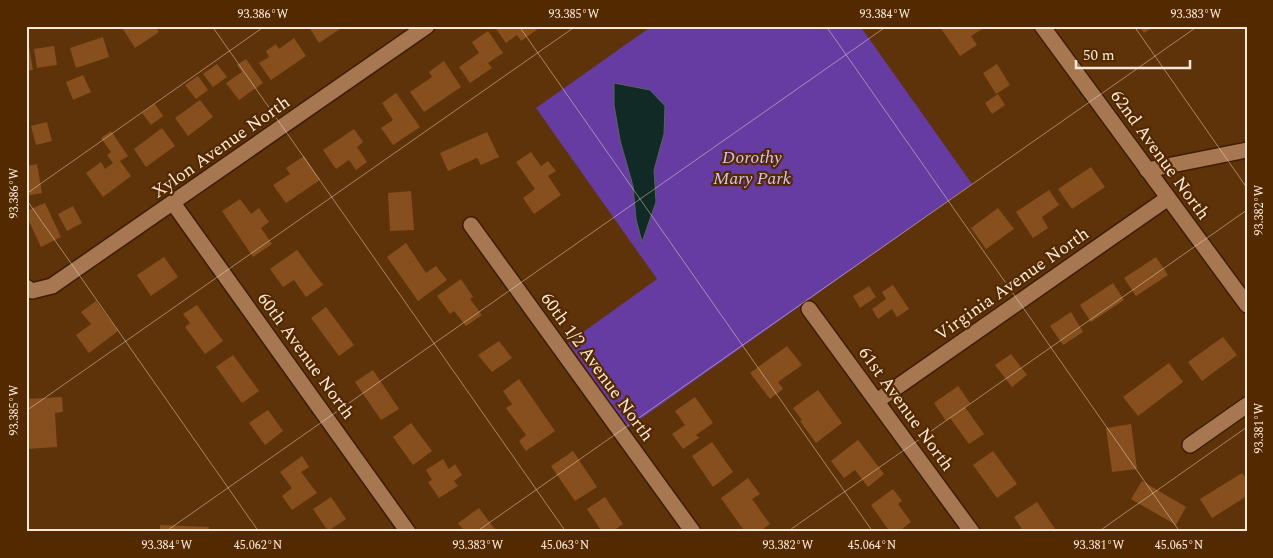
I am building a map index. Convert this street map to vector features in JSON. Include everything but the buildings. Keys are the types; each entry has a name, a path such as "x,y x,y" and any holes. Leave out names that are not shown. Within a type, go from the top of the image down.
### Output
{"street":[{"name":"Xylon Avenue North","path":"29,289 52,286 428,26"},
{"name":"62nd Avenue North","path":"1042,26 1247,305"},
{"path":"1147,170 1247,150"},
{"name":"Virginia Avenue North","path":"877,401 1168,198"},
{"name":"60th Avenue North","path":"173,203 408,532"},
{"name":"60th 1/2 Avenue North","path":"471,224 691,531"},
{"name":"61st Avenue North","path":"809,309 972,532"},
{"path":"1190,446 1247,405"}],"green space":[{"name":"Dorothy Mary Park","path":"652,26 860,26 972,184 628,428 568,343 657,279 536,108"}],"water":[{"path":"614,83 650,90 665,106 664,134 654,170 656,202 642,242 636,219 633,186 620,140 614,105"}]}
